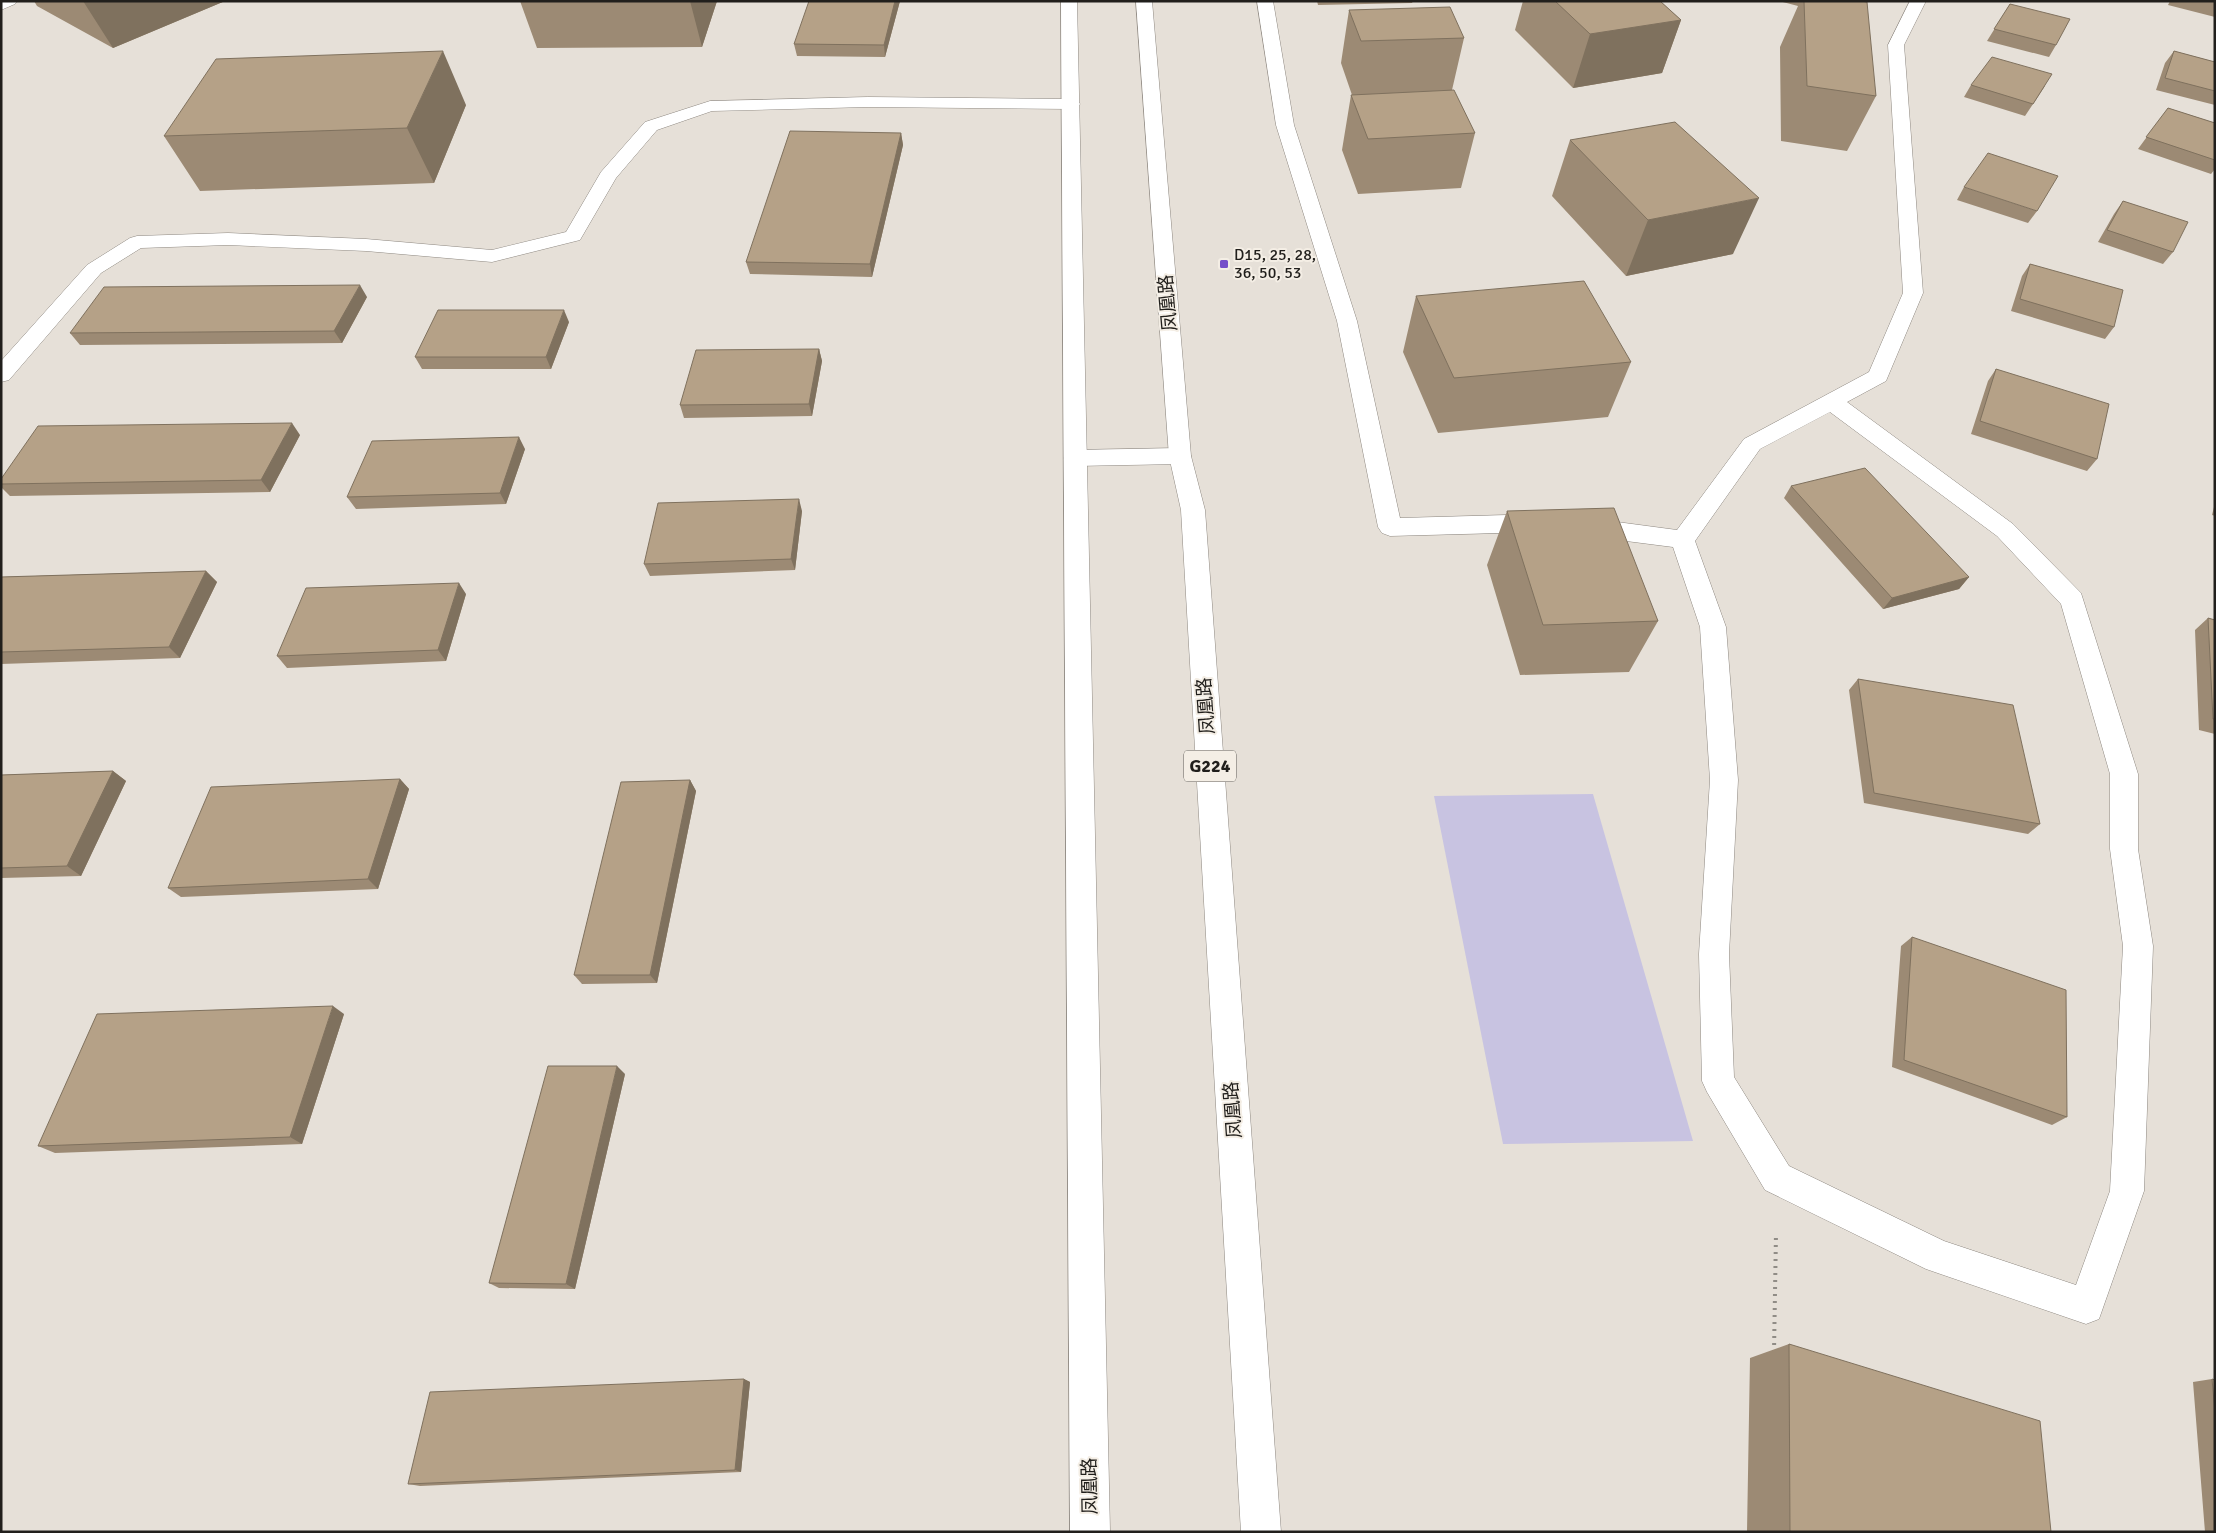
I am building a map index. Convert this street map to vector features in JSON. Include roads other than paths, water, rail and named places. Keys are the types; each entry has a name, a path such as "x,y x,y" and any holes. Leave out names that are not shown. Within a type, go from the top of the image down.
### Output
{"main road":[{"path":"1,5 9,1"},
{"name":"凤凰路","path":"1069,1 1090,1532"},
{"name":"凤凰路","path":"1144,1 1180,456 1193,510 1260,1532"},
{"path":"1265,1 1285,125 1347,321 1390,527 1563,524 1683,540"},
{"path":"1683,540 1752,444 1878,376 1913,293 1896,45 1918,1"},
{"path":"1,375 94,269 137,242 228,239 366,245 492,256 574,236 608,176 651,126 710,106 868,102 1071,104"},
{"path":"1683,540 1713,627 1724,780 1714,954 1718,1081 1777,1178 1938,1257 2086,1306 2127,1191 2138,946 2124,849 2124,774 2072,600 2005,530 1830,401"},
{"path":"1075,458 1180,456"}],"place":[{"name":"D15, 25, 28, 36, 50, 53","path":"1224,264"}]}
